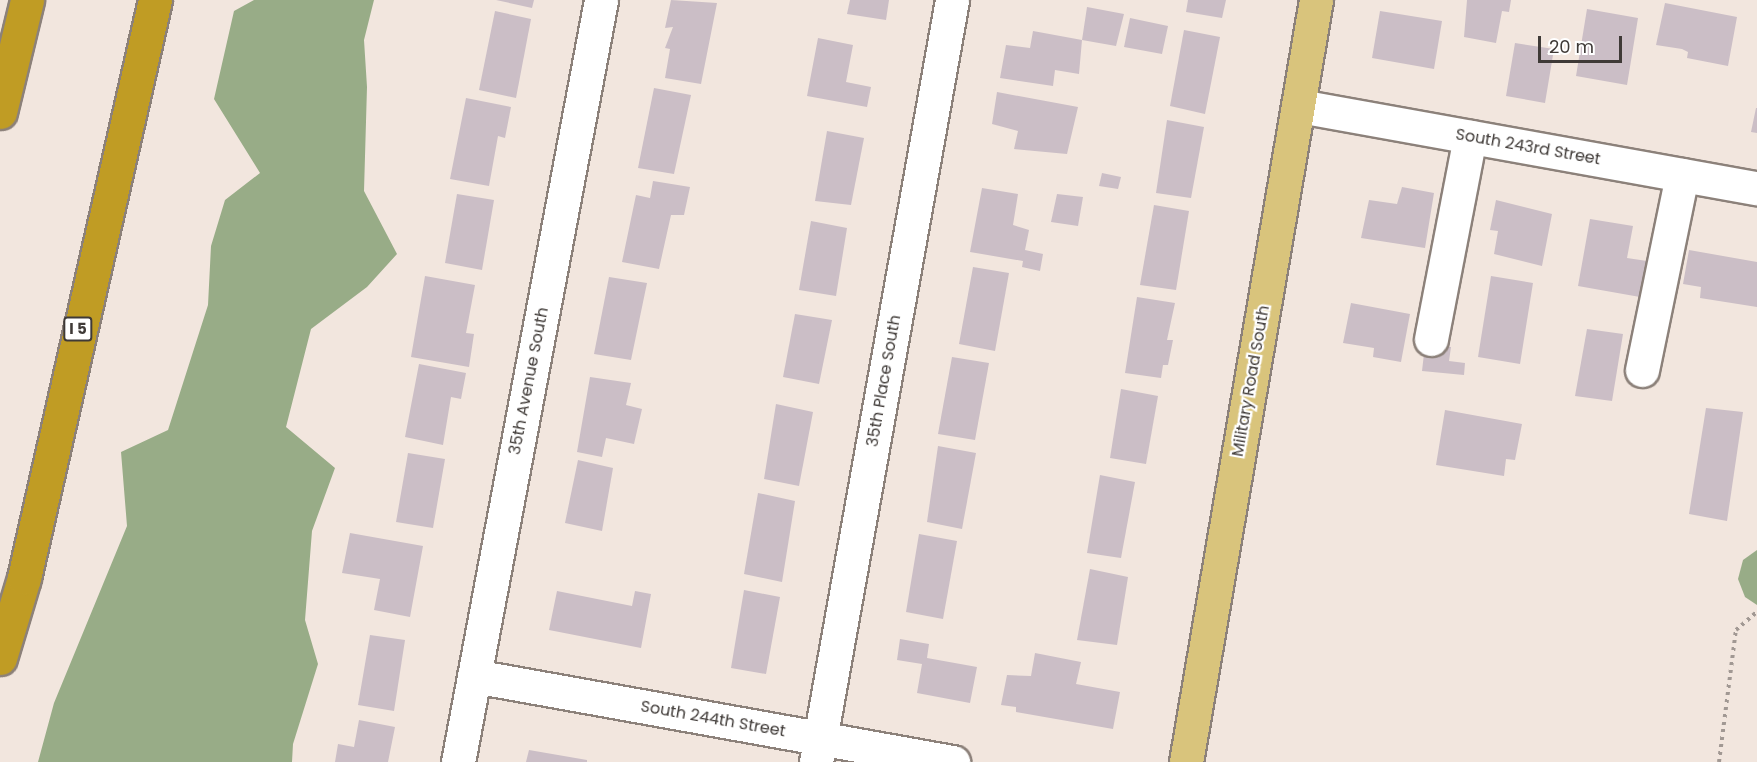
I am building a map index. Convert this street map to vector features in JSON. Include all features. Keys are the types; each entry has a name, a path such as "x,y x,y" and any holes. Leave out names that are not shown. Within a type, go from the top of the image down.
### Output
{"highway":[{"path":"0,112 27,0"},
{"name":"I 5","path":"0,658 24,578 155,0"}],"main road":[{"name":"Military Road South","path":"1186,762 1316,0"}],"street":[{"name":"35th Avenue South","path":"458,762 602,0"},
{"name":"35th Place South","path":"818,750 952,0"},
{"name":"South 243rd Street","path":"1299,106 1757,188"},
{"path":"1431,339 1470,137"},
{"path":"1642,370 1682,175"},
{"name":"South 244th Street","path":"474,676 818,750 953,762"}],"path":[{"path":"1719,762 1736,630 1757,612"}],"green space":[{"path":"254,0 374,0 364,40 367,87 364,191 397,254 367,287 311,329 286,427 335,468 312,531 305,620 318,664 293,744 292,762 38,762 54,703 127,526 121,452 168,430 208,305 211,246 225,200 260,173 214,99 234,11"},
{"path":"1757,550 1757,605 1745,597 1738,579 1743,560"}],"building":[{"path":"496,0 534,0 532,8"},
{"path":"671,0 717,3 701,84 665,78 670,49 665,48 673,27 665,28"},
{"path":"850,0 889,0 886,20 847,14"},
{"path":"1188,0 1226,0 1222,18 1186,12"},
{"path":"1467,0 1511,0 1509,12 1502,11 1496,43 1464,37"},
{"path":"1665,3 1737,17 1728,66 1687,58 1688,52 1682,49 1656,45"},
{"path":"1087,7 1124,14 1116,46 1082,40"},
{"path":"1587,9 1638,18 1627,85 1576,76"},
{"path":"495,11 531,19 516,98 479,90"},
{"path":"1380,11 1442,21 1434,69 1372,58"},
{"path":"1130,18 1168,26 1162,54 1124,47"},
{"path":"1184,30 1220,37 1205,114 1170,106"},
{"path":"1033,31 1082,40 1079,74 1055,70 1053,86 1000,78 1006,45 1030,48"},
{"path":"818,38 853,45 846,82 871,87 867,107 807,96"},
{"path":"1515,43 1554,49 1545,103 1506,96"},
{"path":"654,88 691,95 674,174 638,168"},
{"path":"997,92 1078,107 1067,154 1014,149 1018,131 992,124"},
{"path":"466,98 511,107 505,138 498,136 489,186 450,179"},
{"path":"1757,108 1757,133 1751,132"},
{"path":"1167,120 1204,127 1191,198 1156,193"},
{"path":"827,131 864,138 851,205 815,201"},
{"path":"1102,173 1121,177 1118,189 1099,186"},
{"path":"653,181 690,187 684,215 671,215 659,269 622,262 636,195 650,198"},
{"path":"1402,187 1434,193 1425,248 1361,238 1369,200 1397,204"},
{"path":"982,188 1018,194 1013,225 1029,230 1025,250 1043,254 1040,271 1022,267 1023,261 970,252"},
{"path":"457,194 494,200 482,270 445,263"},
{"path":"1057,194 1083,197 1078,226 1051,222"},
{"path":"1496,200 1552,214 1542,266 1494,254 1498,231 1490,230"},
{"path":"1154,205 1189,211 1176,290 1140,285"},
{"path":"1590,219 1633,226 1627,258 1647,261 1640,297 1578,286"},
{"path":"811,221 847,228 836,296 799,290"},
{"path":"1689,250 1757,262 1757,307 1700,298 1701,287 1683,284"},
{"path":"973,267 1009,273 995,351 959,344"},
{"path":"425,276 475,285 466,333 474,334 469,367 411,357"},
{"path":"1491,276 1533,283 1520,364 1478,357"},
{"path":"609,277 647,283 631,360 594,354"},
{"path":"1137,297 1175,303 1167,340 1173,340 1168,365 1163,365 1161,378 1125,373"},
{"path":"1351,303 1410,314 1401,362 1373,357 1374,348 1343,343"},
{"path":"795,314 832,320 819,384 783,377"},
{"path":"1587,329 1623,334 1612,401 1575,396"},
{"path":"1425,345 1451,347 1449,361 1465,363 1464,375 1422,371"},
{"path":"952,357 989,363 975,440 938,434"},
{"path":"419,364 466,373 461,399 451,397 443,445 405,437"},
{"path":"590,377 631,383 626,405 642,409 634,444 606,438 602,457 577,452"},
{"path":"1121,389 1158,396 1146,464 1110,458"},
{"path":"776,404 813,412 799,486 764,479"},
{"path":"1706,408 1743,412 1727,521 1689,514"},
{"path":"1445,410 1522,424 1515,460 1506,459 1504,476 1436,465"},
{"path":"938,446 976,453 962,529 927,522"},
{"path":"408,453 445,459 433,528 396,522"},
{"path":"578,460 613,468 602,531 565,523"},
{"path":"1100,475 1135,482 1121,558 1087,553"},
{"path":"758,493 795,501 782,582 744,574"},
{"path":"350,533 423,546 410,617 374,610 380,579 342,573"},
{"path":"919,534 957,541 943,619 906,612"},
{"path":"1090,569 1128,577 1117,645 1077,640"},
{"path":"744,590 780,597 766,674 731,668"},
{"path":"557,591 632,606 635,591 651,594 641,648 549,630"},
{"path":"370,635 405,640 394,711 358,705"},
{"path":"900,639 929,644 927,658 977,667 970,703 917,693 922,664 897,660"},
{"path":"1035,653 1081,662 1076,684 1120,692 1113,729 1016,712 1016,707 1001,705 1007,675 1031,676"},
{"path":"359,720 395,727 388,762 335,762 338,744 354,747"},
{"path":"529,750 587,760 587,762 526,762"}]}
